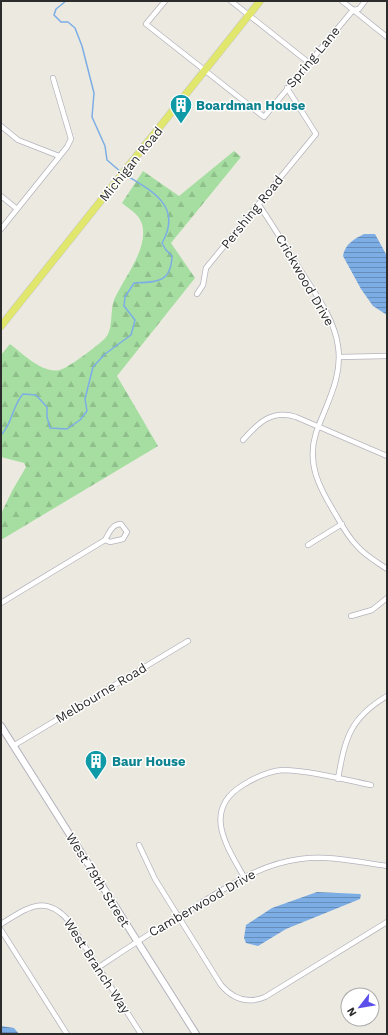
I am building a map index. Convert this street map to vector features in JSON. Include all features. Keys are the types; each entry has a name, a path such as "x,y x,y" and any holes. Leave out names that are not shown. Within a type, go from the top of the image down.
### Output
{"main road":[{"name":"Michigan Road","path":"1,326 260,1"},
{"name":"West 79th Street","path":"1,726 196,1034"}],"street":[{"path":"165,1 146,24 204,71"},
{"path":"231,1 308,62"},
{"path":"342,1 387,38"},
{"name":"Spring Lane","path":"204,71 264,117 308,62 353,10 359,8 365,1"},
{"path":"1,229 67,147 71,139 53,78"},
{"name":"Pershing Road","path":"197,294 203,285 206,268 316,134 287,88"},
{"path":"1,126 18,140 59,156"},
{"path":"1,196 17,209"},
{"name":"Crickwood Drive","path":"259,204 326,310 335,332 339,357 334,389 315,438 313,456 316,477 342,524 361,550 387,569"},
{"path":"339,357 387,356"},
{"path":"243,440 258,424 275,416 291,416 387,456"},
{"path":"1,603 105,540 115,525 122,524 126,535 123,539 110,542 105,540"},
{"path":"308,545 342,524"},
{"path":"351,616 372,610 387,598"},
{"name":"Melbourne Road","path":"13,746 188,641"},
{"path":"338,779 344,748 351,730 364,712 387,696"},
{"path":"244,877 227,847 221,829 221,809 230,793 257,777 276,771 294,771 371,785"},
{"path":"139,845 155,879 221,985 233,996 243,1000 254,1000 265,997 387,922"},
{"name":"Camberwood Drive","path":"98,967 136,941 244,877 276,864 309,858 333,858 387,866"},
{"name":"West Branch Way","path":"1,924 29,907 48,905 59,911 68,920 141,1034"},
{"path":"1,930 66,1034"}],"green space":[{"path":"234,151 241,157 171,243 195,278 117,376 158,446 1,540 1,514 26,467 24,463 1,457 1,355 10,344 27,358 40,366 47,369 60,370 99,344 109,332 114,300 134,264 142,243 143,234 141,220 134,212 122,203 143,171 179,196"}],"water":[{"path":"364,234 375,234 387,256 387,315 373,306 361,289 343,256 348,245 353,240"},
{"path":"317,892 361,895 360,899 286,929 258,946 246,943 244,938 246,925 272,908"},
{"path":"1,1026 14,1028 19,1034 1,1034"}],"waterway":[{"path":"66,1 56,9 54,15 61,22 68,22 75,28 82,46 94,93 92,117 105,146 107,160 121,172"},
{"path":"1,435 8,425 19,399 23,394 36,395 47,407 47,417 50,428 67,429 80,420 87,411 85,399 93,367 105,354 131,335 135,320 124,306 125,297 134,283 156,281 166,276 169,271 172,256 162,243 168,230 169,219 167,209 154,194 124,174"}],"place":[{"name":"Boardman House","path":"181,124"},
{"name":"Baur House","path":"96,780"}]}
